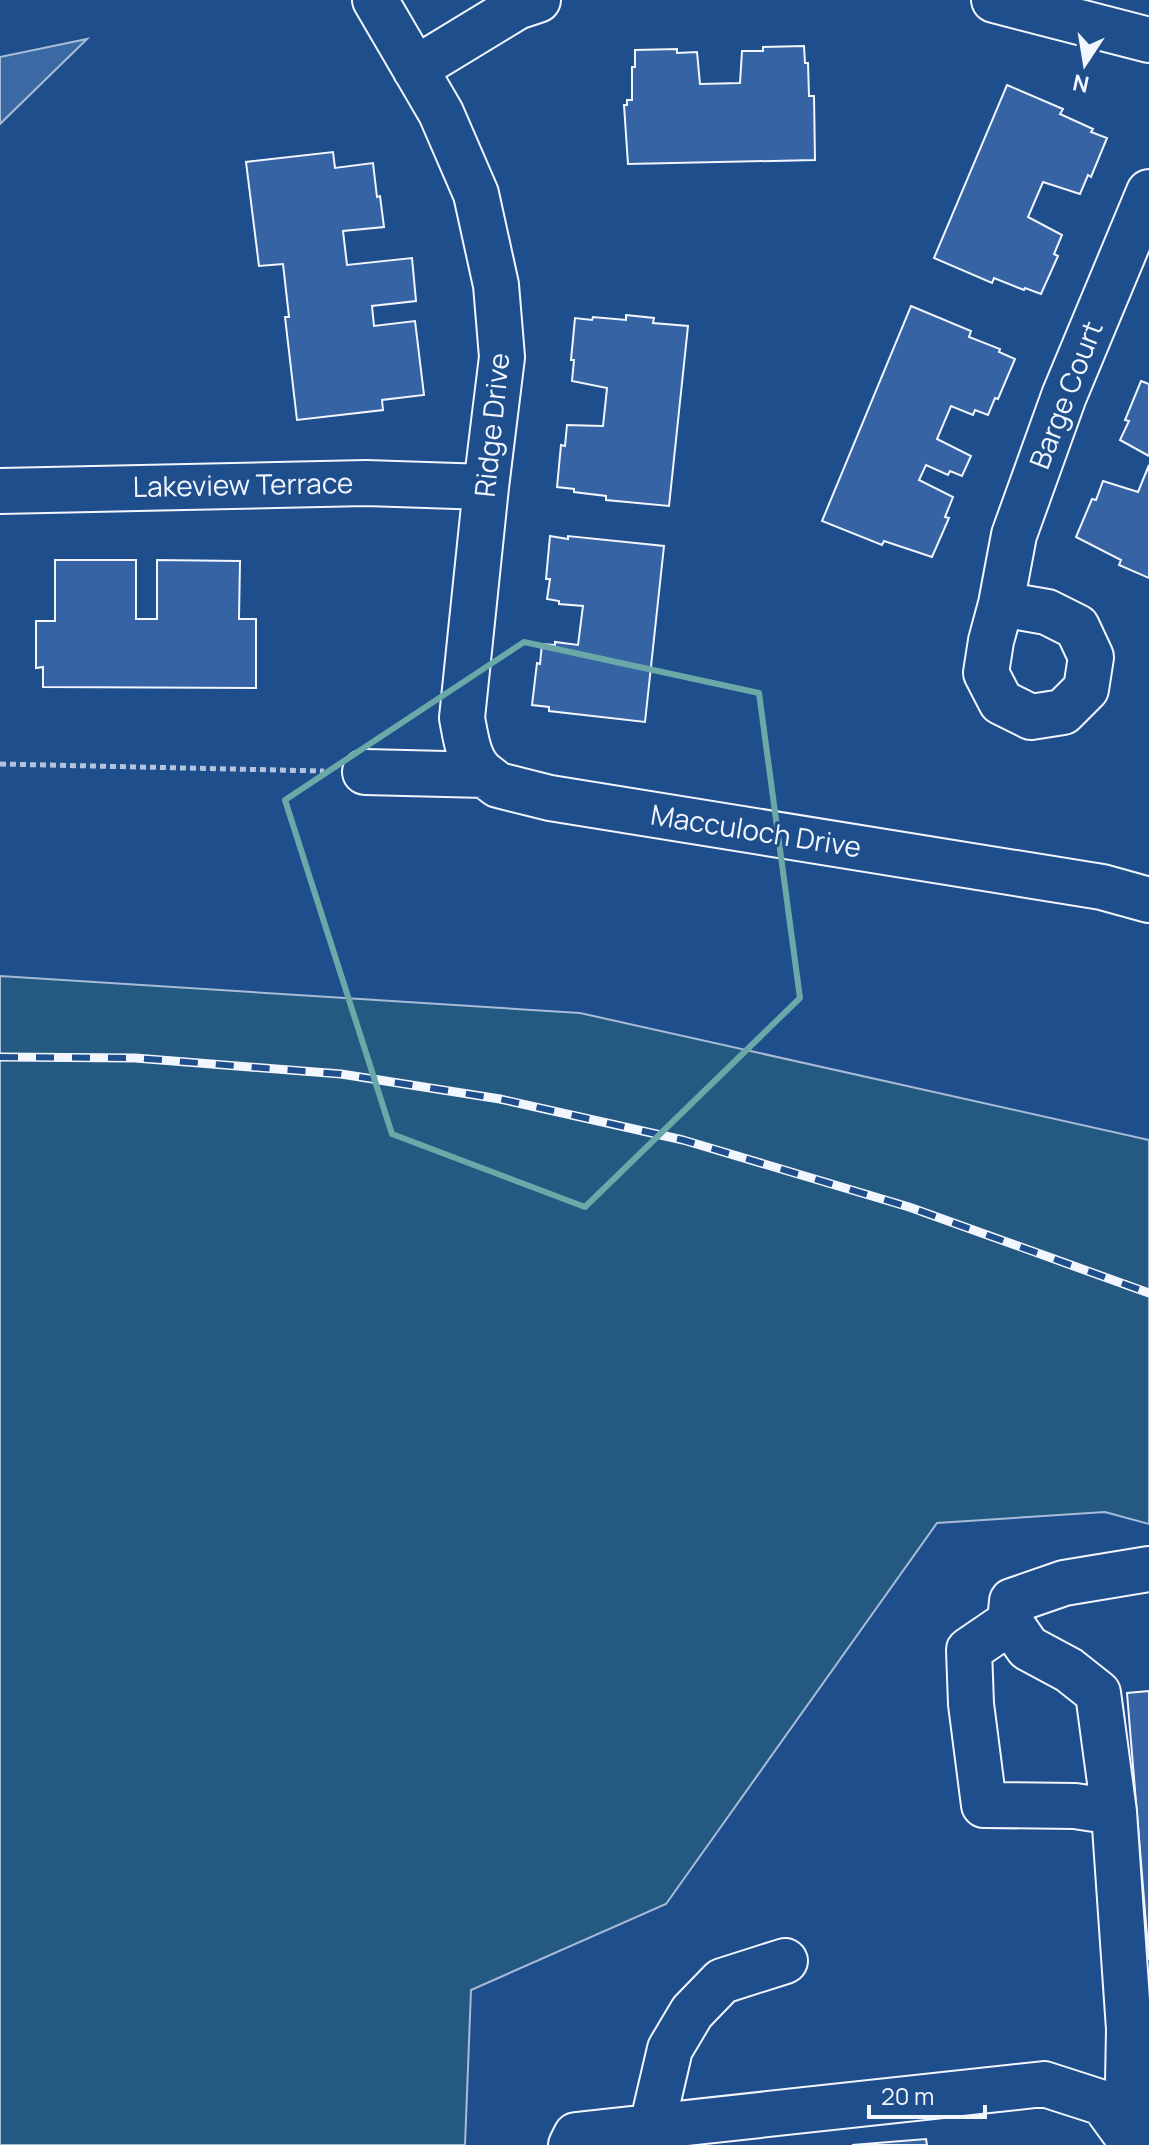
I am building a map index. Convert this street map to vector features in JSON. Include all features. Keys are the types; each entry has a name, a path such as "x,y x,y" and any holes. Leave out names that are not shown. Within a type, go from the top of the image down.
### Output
{"street":[{"name":"Ridge Drive","path":"375,0 441,113 476,194 496,285 502,357 462,718 467,744 477,768 485,775"},
{"path":"415,69 517,7 538,0"},
{"path":"994,0 1149,40"},
{"name":"Barge Court","path":"1001,604 1014,535 1024,507 1064,396 1149,192"},
{"name":"Lakeview Terrace","path":"0,491 366,483 486,487"},
{"name":"Macculoch Drive","path":"365,772 485,775 498,785 550,798 1102,887 1149,900"},
{"path":"1128,2140 1129,2029 1114,1812 1098,1693 1069,1670 1028,1648 1010,1622 1012,1601 1064,1583 1149,1569"},
{"path":"1010,1622 969,1650 971,1704 984,1805 1075,1806 1114,1812"},
{"path":"652,2126 670,2049 692,2012 722,1981 785,1961"},
{"path":"571,2145 576,2135 1044,2084 1103,2103 1128,2140"}],"path":[{"path":"0,764 365,772"}],"highlighted area":[{"path":"524,642 759,693 800,998 585,1207 392,1134 285,800"}],"shaded area":[{"path":"87,39 0,124 0,57"},
{"path":"0,976 580,1013 1149,1140 1149,1524 1105,1512 937,1523 666,1904 471,1990 465,2145 0,2145"}],"building":[{"path":"804,46 809,96 814,96 815,160 628,164 624,105 627,105 627,100 632,100 635,50 697,52 700,84 740,83 742,51"},
{"path":"1007,85 1063,109 1060,114 1107,138 1091,177 1088,175 1080,194 1043,182 1028,217 1062,235 1054,254 1058,256 1041,294 994,278 992,283 934,258"},
{"path":"333,152 335,168 373,163 384,227 343,231 347,265 412,258 416,301 372,306 374,326 415,321 424,395 382,400 383,410 297,420 285,317 289,317 283,264 259,266 246,162"},
{"path":"911,306 971,331 969,337 1000,349 999,352 1015,359 988,415 975,410 973,415 951,406 937,439 971,456 962,476 950,471 948,475 926,465 919,480 953,497 945,517 949,518 932,557 884,541 882,545 822,521"},
{"path":"626,315 654,318 653,323 688,326 669,506 606,500 606,496 557,487 561,445 565,446 567,425 603,426 607,388 572,381 575,318 626,320"},
{"path":"1141,381 1149,384 1149,456 1120,440"},
{"path":"1149,465 1149,578 1119,565 1121,560 1076,537 1103,481 1138,492"},
{"path":"550,536 664,546 645,722 549,711 549,707 532,705 542,644 578,645 583,606 559,604 559,601 547,599"},
{"path":"55,560 136,560 136,619 157,619 157,560 240,561 239,619 256,619 256,688 43,687 43,667 36,668 36,621 55,621"},
{"path":"1149,1691 1149,1960 1127,1693"},
{"path":"926,2139 927,2145 852,2145"}],"railway":[{"path":"0,1057 135,1058 341,1074 500,1099 683,1140 909,1207 1149,1293"}]}
